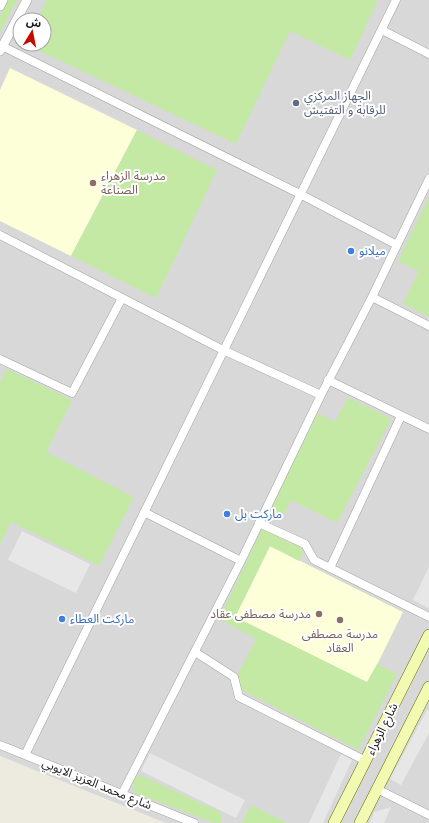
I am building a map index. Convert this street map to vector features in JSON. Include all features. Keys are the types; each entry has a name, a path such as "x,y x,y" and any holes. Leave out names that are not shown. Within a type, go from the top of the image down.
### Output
{"main road":[{"name":"شارع الزهراء","path":"334,823 429,635"},
{"path":"360,823 426,699 429,687"}],"street":[{"path":"0,6 3,0"},
{"path":"27,0 1,48 300,194 397,245"},
{"path":"25,755 396,0"},
{"path":"382,30 429,54"},
{"path":"122,794 241,561 321,394 372,297 429,179"},
{"path":"0,235 223,350 321,394"},
{"path":"372,297 429,326"},
{"path":"1,362 72,393 122,298"},
{"path":"328,380 429,429"},
{"path":"330,568 401,416"},
{"path":"144,512 241,561"},
{"path":"259,523 305,544 314,560 429,617"},
{"path":"195,652 234,677 239,697 366,761"},
{"name":"شارع محمد العزيز الايوبي","path":"0,745 194,823"},
{"path":"377,789 429,816"}],"shaded area":[{"path":"0,0 429,0 429,823 166,823 0,756"},
{"path":"10,68 137,130 71,256 0,221 0,90"},
{"path":"22,531 90,564 76,593 8,560"},
{"name":"مدرسة مصطفى عقاد","path":"270,546 403,612 368,683 235,617"},
{"path":"429,567 429,606 428,608 413,600"},
{"path":"427,710 429,711 429,733 401,785 390,779"},
{"path":"150,753 245,800 236,818 141,771"},
{"path":"341,754 352,760 323,823 309,823"},
{"path":"391,807 384,823 370,823 374,812"}],"green space":[{"path":"8,0 17,0 0,32 0,16"},
{"path":"47,0 378,0 350,60 290,31 236,144 42,52 52,52 52,12 41,12"},
{"path":"137,130 217,170 156,298 71,256"},
{"path":"429,197 429,317 403,304 419,271 398,261"},
{"path":"7,369 72,400 46,452 134,497 99,566 11,522 0,544 0,382"},
{"path":"348,397 391,419 337,523 291,500 281,520 267,513 318,413 335,422"},
{"path":"262,529 304,549 299,561 270,546 235,617 367,682 377,664 397,674 358,750 242,690 237,676 256,639 219,619"},
{"path":"140,775 220,812 222,820 220,823 214,823 135,793 133,787 135,777"},
{"path":"251,805 287,823 242,823"}],"place":[{"name":"الجهاز المركزي للرقابة و التفتيش","path":"296,103"},
{"name":"مدرسة الزهراء الصناعة","path":"93,183"},
{"name":"ميلانو","path":"351,251"},
{"name":"ماركت بل","path":"227,514"},
{"name":"مدرسة مصطفى عقاد","path":"319,614"},
{"name":"ماركت العطاء","path":"62,619"},
{"name":"مدرسة مصطفى العقاد","path":"340,620"}]}
